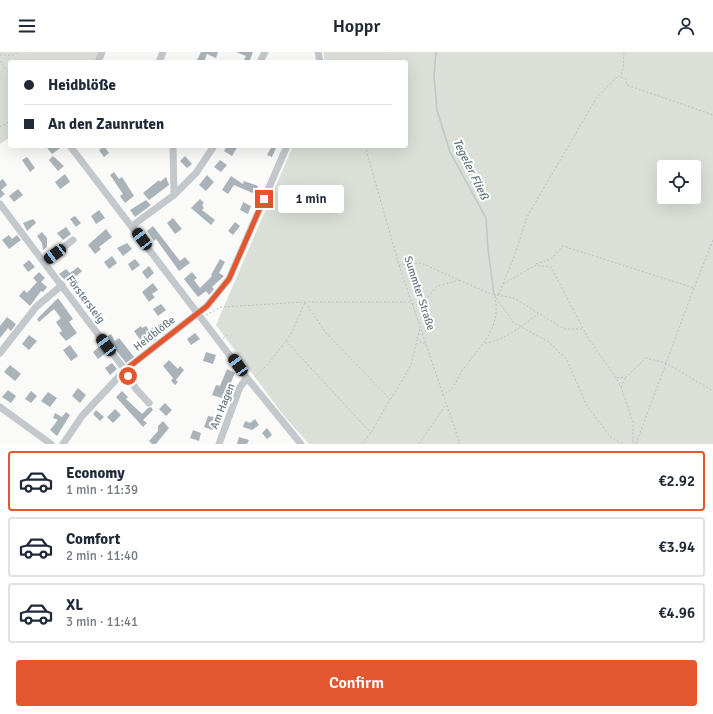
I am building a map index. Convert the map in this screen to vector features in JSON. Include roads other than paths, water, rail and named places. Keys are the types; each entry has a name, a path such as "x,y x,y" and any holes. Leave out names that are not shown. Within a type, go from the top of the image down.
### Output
{"street":[{"path":"72,148 249,380 301,444"},
{"path":"173,148 174,195"},
{"path":"132,226 174,195 196,173 213,148"},
{"name":"Heidblöße","path":"63,444 82,416 125,370 200,316 229,279 286,148"},
{"name":"Förstersteig","path":"1,206 125,370 136,389 149,403"},
{"path":"44,262 72,240"},
{"path":"0,353 36,307 62,285"},
{"name":"Am Hagen","path":"219,444 240,387 249,380"},
{"path":"0,407 51,444"}],"waterway":[{"name":"Tegeler Fließ","path":"436,52 434,75 437,110 450,152 486,218 488,249 494,294"}]}
